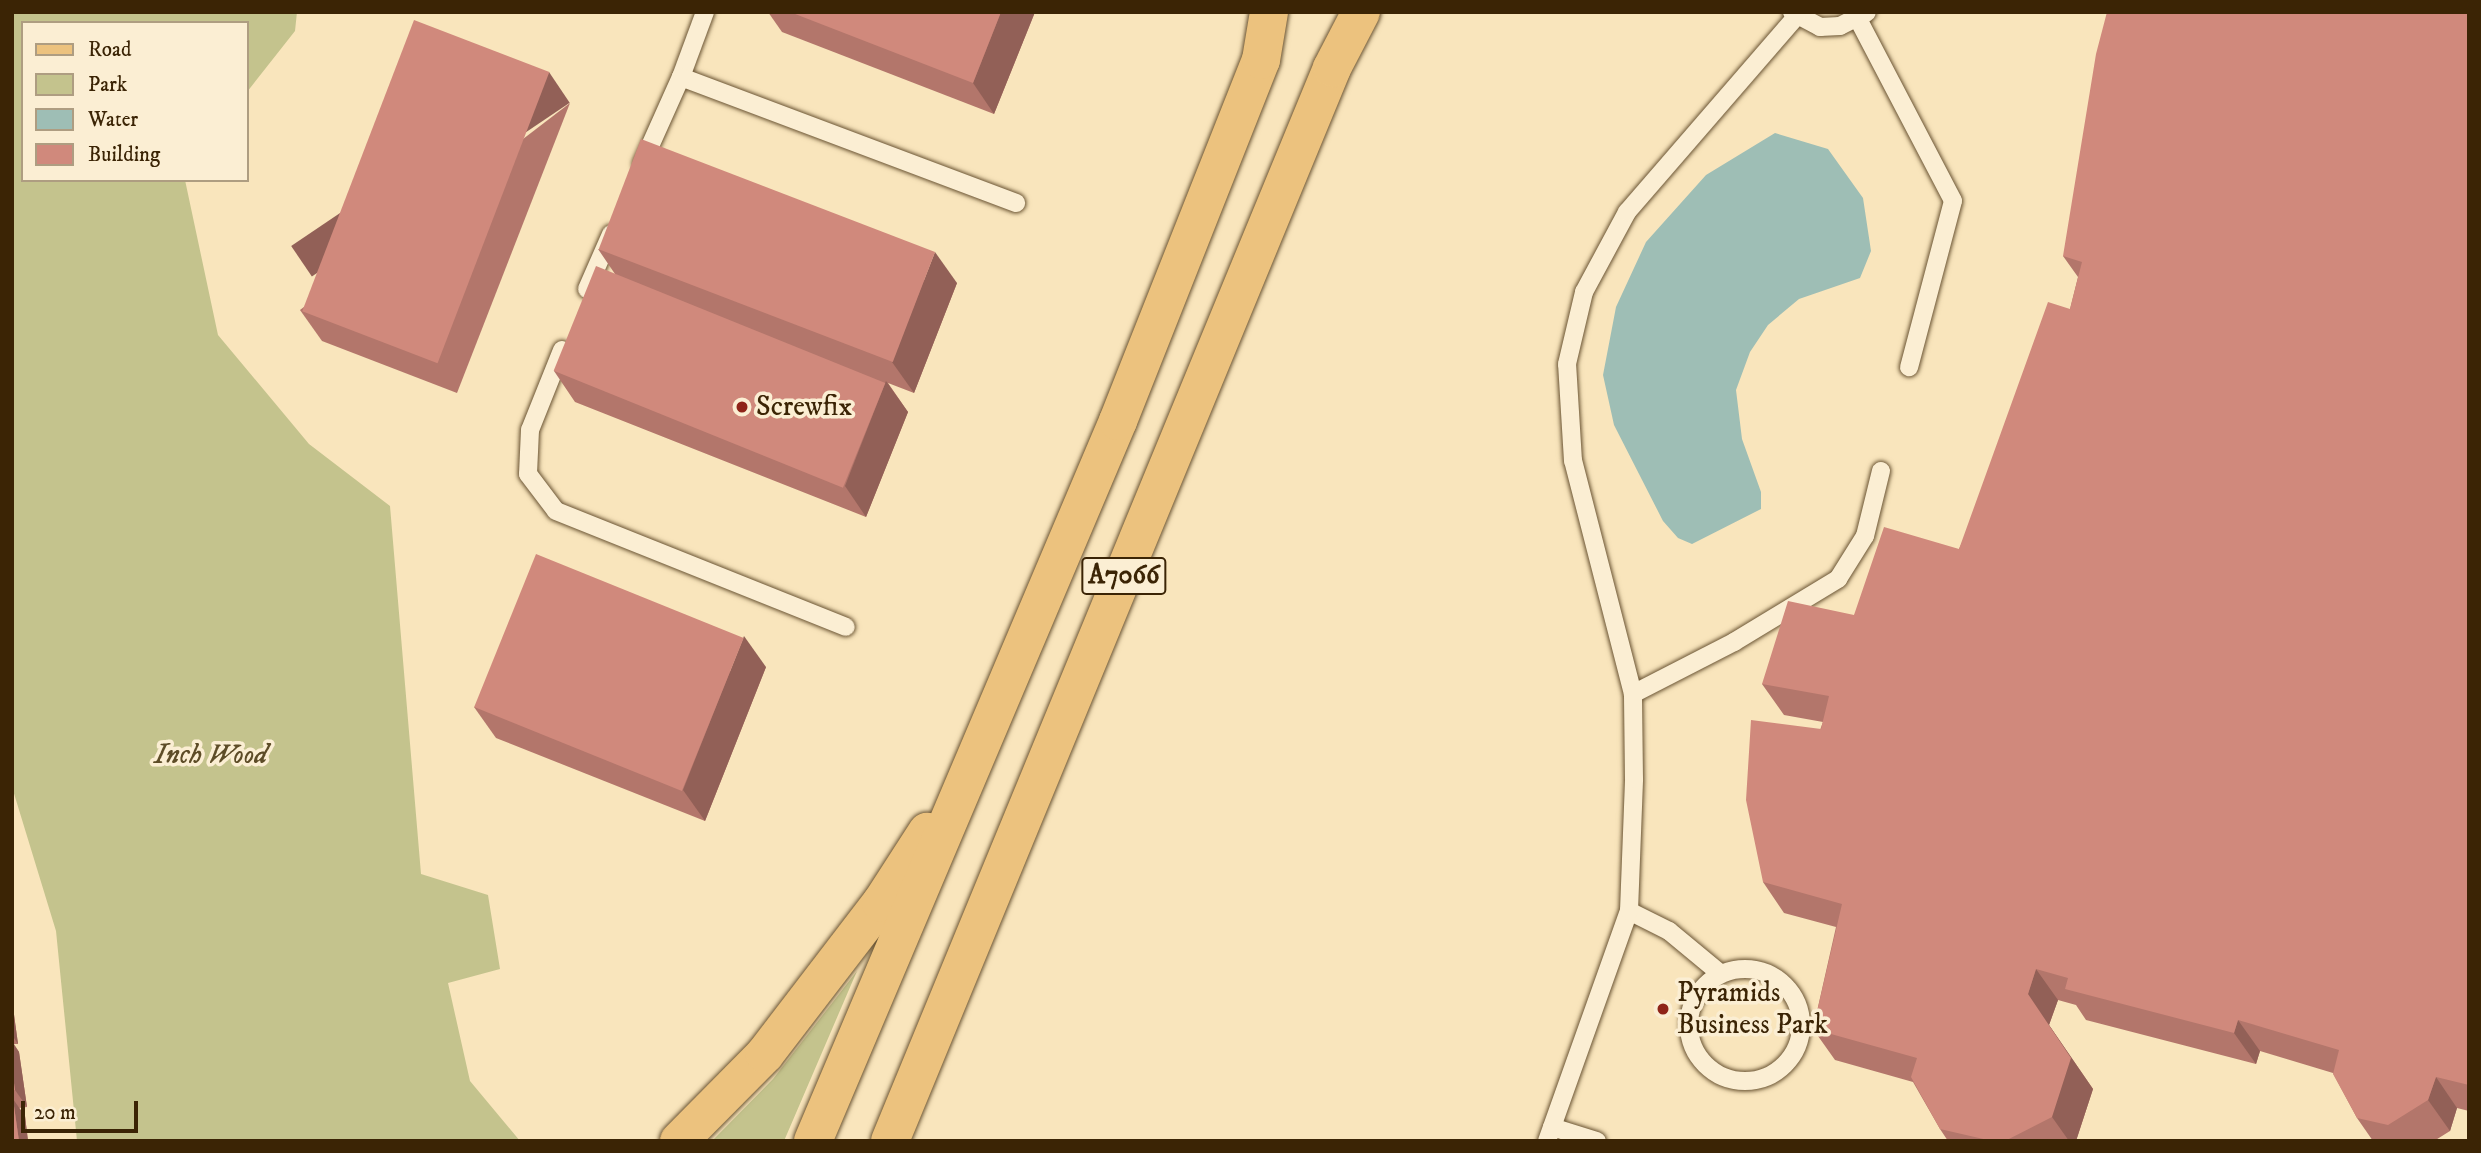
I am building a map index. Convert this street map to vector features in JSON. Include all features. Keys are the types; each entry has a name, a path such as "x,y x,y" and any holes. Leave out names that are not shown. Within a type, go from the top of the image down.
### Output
{"main road":[{"name":"A7066","path":"813,1141 1118,421 1261,60 1269,12"},
{"name":"A7066","path":"890,1141 1332,68 1361,12"},
{"name":"A7066","path":"679,1141 765,1054 823,980 881,903 979,751"}],"lane":[{"path":"637,176 681,77 705,12"},
{"path":"1597,1141 1550,1134 1629,911 1633,694 1573,461 1567,365 1584,292 1627,212 1794,15 1820,27 1863,16 1953,201 1909,367"},
{"path":"681,77 1016,203"},
{"path":"620,213 530,430 527,474 556,511 846,627"},
{"path":"1633,694 1734,642 1838,579 1865,536 1881,471"},
{"path":"1629,911 1669,931 1721,974"},
{"path":"1740,969 1767,974 1790,990 1799,1007 1799,1044 1775,1073 1758,1080 1722,1077 1695,1052 1690,1035 1695,999 1721,974 1740,969"}],"green space":[{"name":"Inch Wood","path":"12,12 297,12 295,31 248,91 248,21 21,21 21,182 185,182 218,335 309,444 390,506 421,874 488,895 500,969 448,983 470,1081 520,1141 77,1141 56,931 12,787"},
{"path":"857,971 784,1141 712,1141 773,1079"}],"water":[{"path":"1775,133 1828,149 1863,198 1871,251 1860,278 1799,299 1768,325 1750,352 1736,390 1742,439 1761,492 1761,509 1692,544 1678,538 1663,521 1614,425 1603,375 1616,307 1646,242 1706,175"}],"building":[{"path":"790,12 1001,12 973,83"},
{"path":"2107,12 2469,12 2469,1085 2436,1077 2428,1100 2388,1125 2357,1118 2333,1074 2339,1050 2238,1020 2234,1033 2065,989 2068,978 2036,969 2028,994 2071,1058 2052,1117 2005,1141 1992,1141 1940,1129 1911,1077 1917,1058 1813,1029 1842,904 1763,882 1746,800 1751,720 1821,729 1829,696 1762,684 1788,601 1854,615 1884,527 1959,549 2048,302 2070,309 2082,262 2063,256 2096,54"},
{"path":"414,20 549,72 438,363 302,311"},
{"path":"641,139 935,252 893,362 599,249"},
{"name":"Screwfix","path":"596,266 885,383 843,488 554,371"},
{"path":"536,554 744,638 682,791 474,707"},
{"path":"12,1070 15,1090 12,1091"},
{"path":"13,1099 19,1141 12,1141"}],"place":[{"name":"Screwfix","path":"742,407"},
{"name":"Pyramids Business Park","path":"1663,1009"}]}
